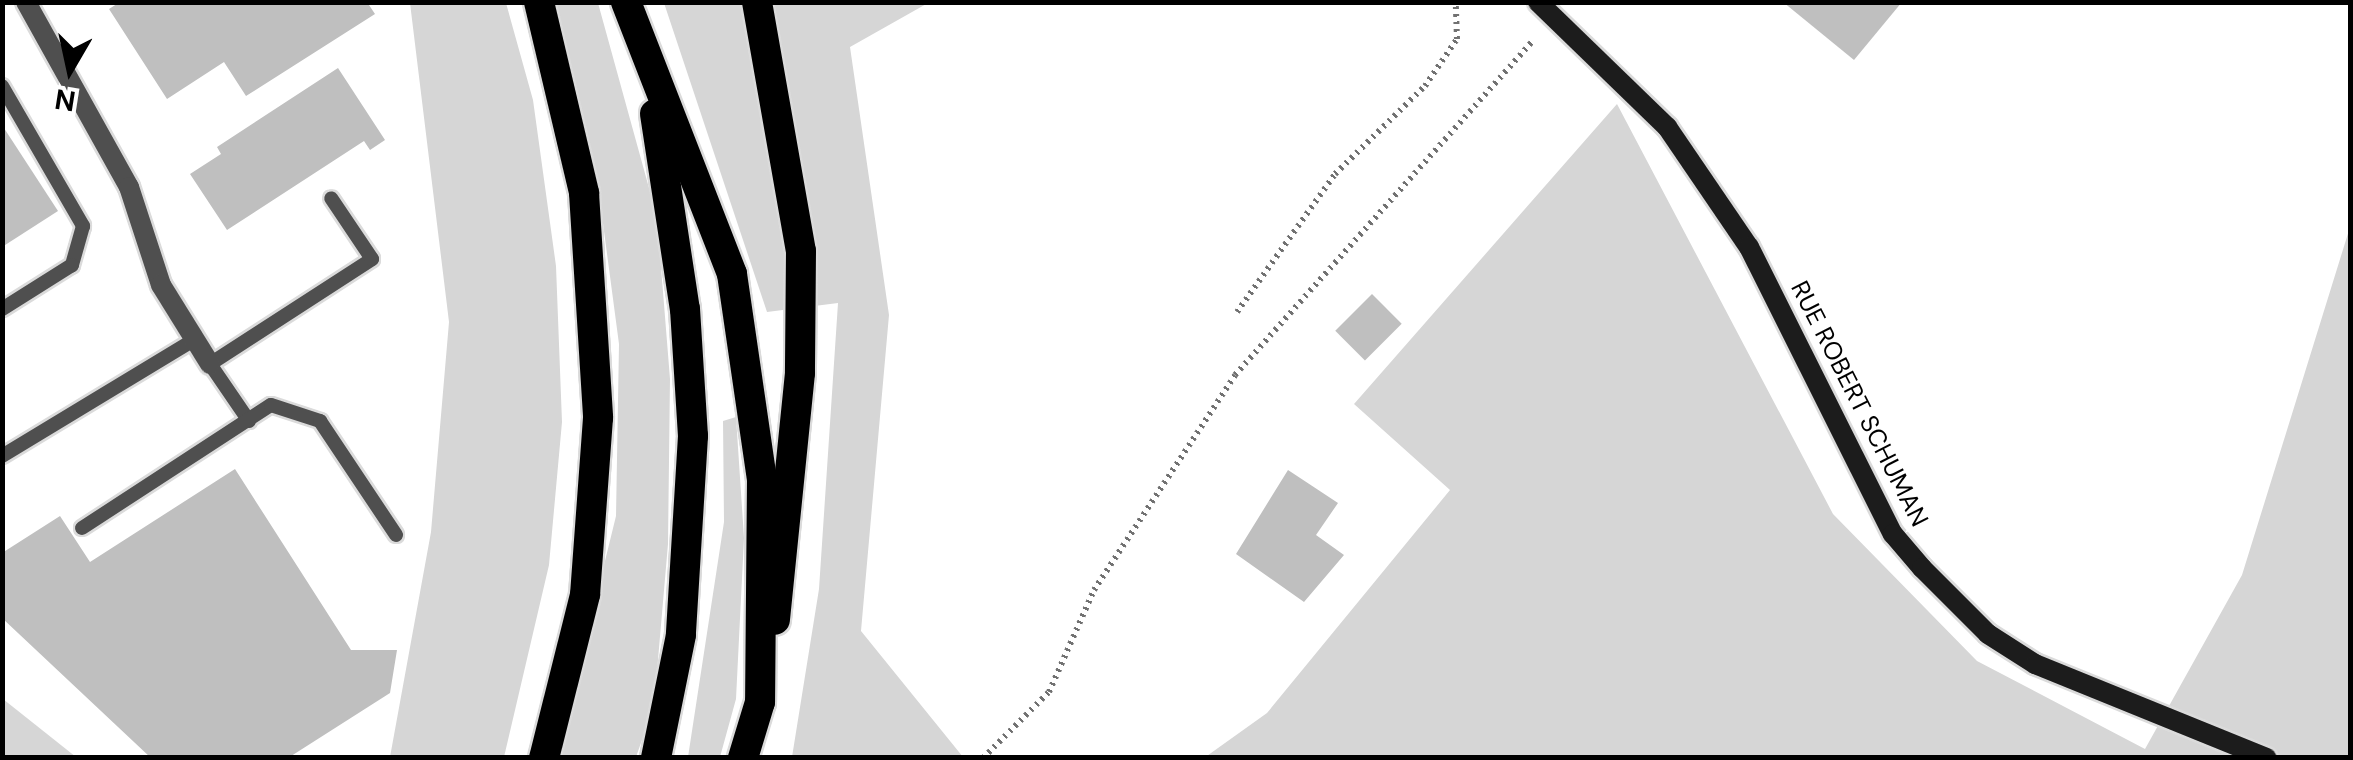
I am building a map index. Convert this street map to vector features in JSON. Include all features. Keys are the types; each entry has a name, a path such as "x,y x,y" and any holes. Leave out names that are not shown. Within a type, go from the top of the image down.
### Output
{"highway":[{"path":"539,2 584,193 598,418 585,595 544,758"},
{"path":"626,2 732,274 762,479 760,702"},
{"path":"743,758 760,702 786,560 801,251 756,2"},
{"path":"644,52 685,309 693,436 681,635 656,758"}],"street":[{"path":"26,2 129,188 161,284 210,364"},
{"name":"RUE ROBERT SCHUMAN","path":"1538,2 1667,127 1749,247 1893,534 1922,568 1988,634 2035,664 2267,758"}],"lane":[{"path":"2,86 83,226 72,265 2,310"},
{"path":"248,420 210,364 372,259 331,198"},
{"path":"2,456 195,339"},
{"path":"82,528 271,405 320,421 396,536"}],"path":[{"path":"1237,312 1335,174 1425,86 1457,40 1456,2"},
{"path":"983,758 1049,692 1094,590 1235,374 1532,42"}],"shaded area":[{"path":"410,3 506,3 533,100 556,266 562,422 549,565 504,757 390,757 431,532 449,322"},
{"path":"554,3 598,3 657,217 670,379 668,544 654,706 636,757 557,757 616,516 619,344 600,201"},
{"path":"664,3 928,3 850,47 889,315 861,631 963,757 792,757 819,589 838,303 767,312"},
{"path":"1617,104 1833,514 1977,661 2145,749 2242,575 2350,227 2350,757 1204,758 1267,713 1450,490 1354,404"},
{"path":"736,417 744,538 736,699 720,757 688,757 724,522 723,421"},
{"path":"3,699 76,757 3,757"}],"building":[{"path":"120,2 367,2 375,14 246,96 224,62 167,99 109,9"},
{"path":"1783,2 1902,2 1854,60"},
{"path":"338,68 385,140 370,150 364,141 227,230 190,174 221,154 217,147"},
{"path":"2,125 58,211 2,247"},
{"path":"1372,294 1402,324 1365,360 1335,331"},
{"path":"235,469 351,650 397,650 390,693 288,758 151,758 2,618 2,553 60,516 90,562"},
{"path":"1288,470 1338,503 1316,535 1344,555 1304,602 1236,554"}]}
